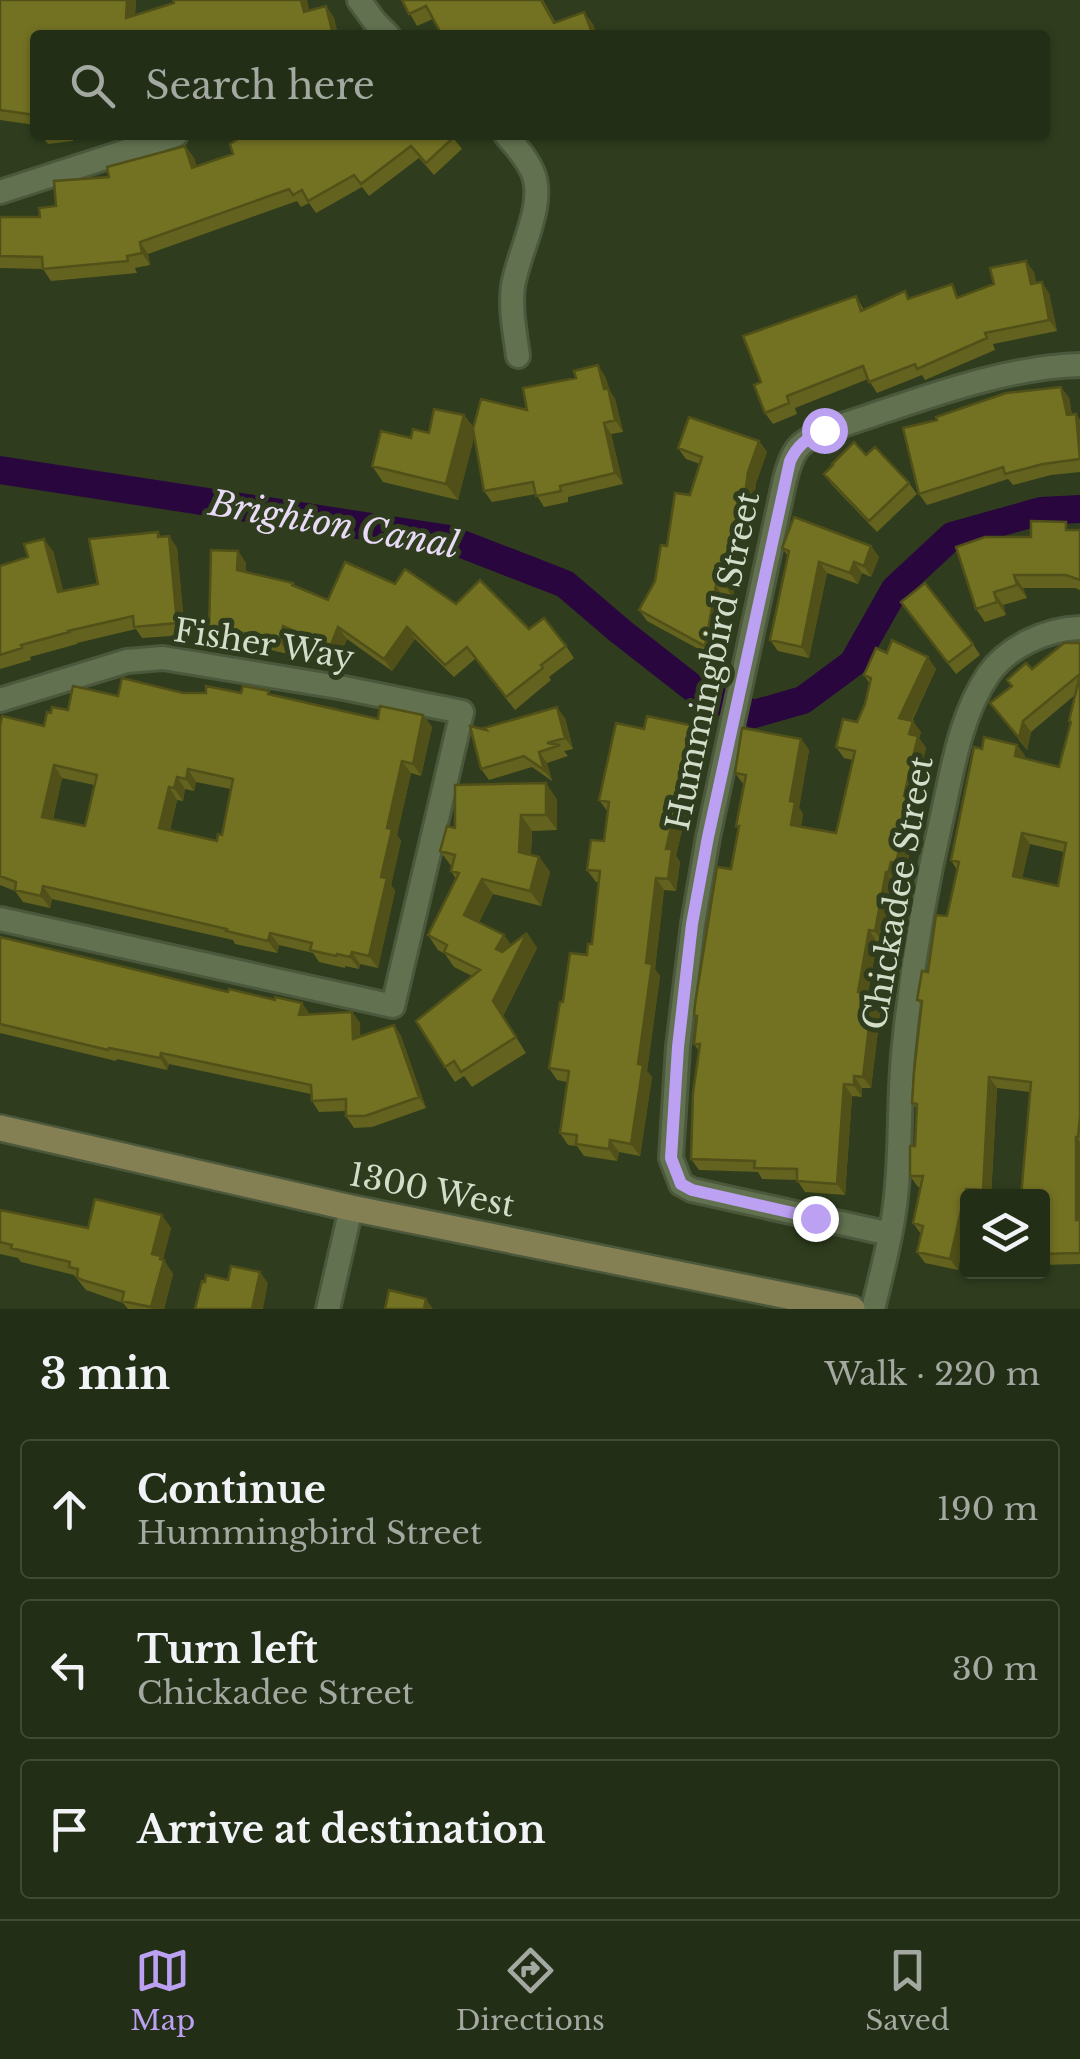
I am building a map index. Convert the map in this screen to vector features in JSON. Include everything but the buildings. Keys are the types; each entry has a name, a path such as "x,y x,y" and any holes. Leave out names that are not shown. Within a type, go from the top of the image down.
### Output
{"street":[{"path":"359,0 383,30"},
{"path":"0,192 161,140"},
{"path":"510,140 528,160 536,178 536,203 514,286 513,322 518,356"},
{"name":"Hummingbird Street","path":"890,1234 702,1194 681,1184 671,1158 692,924 785,479 796,447 824,430 987,379 1036,368 1080,365"},
{"name":"Chickadee Street","path":"873,1309 895,1203 903,1050 913,964 961,734 988,675 1004,656 1050,634 1080,628"},
{"name":"Fisher Way","path":"0,700 128,661 162,658 462,712 393,1006 0,919"},
{"name":"1300 West","path":"0,1128 351,1208 852,1309"},
{"path":"328,1309 351,1208"}],"waterway":[{"name":"Brighton Canal","path":"0,470 449,539 565,584 698,692 754,714 803,700 853,663 895,589 952,536 1041,511 1080,509"}],"route":[{"path":"815,1218 692,1190 681,1184 671,1158 692,924 731,727 790,461 796,447 824,430"}]}
